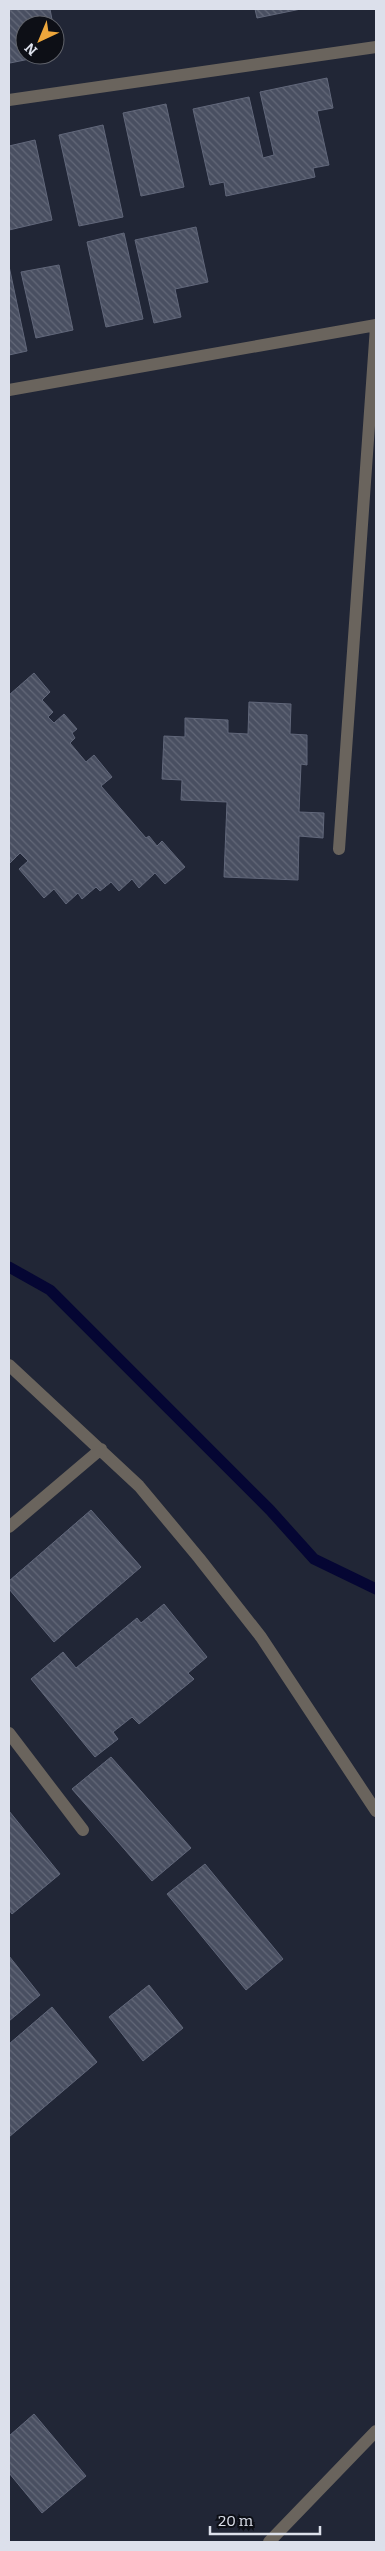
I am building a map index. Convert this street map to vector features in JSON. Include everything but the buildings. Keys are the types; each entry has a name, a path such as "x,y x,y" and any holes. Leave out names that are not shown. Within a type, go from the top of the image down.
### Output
{"street":[{"path":"9,100 376,47"},
{"path":"9,390 376,326 339,850"},
{"path":"9,1365 139,1486 255,1630 376,1811"},
{"path":"9,1527 101,1449"},
{"path":"9,1733 83,1830"},
{"path":"269,2542 376,2431"}],"waterway":[{"path":"9,1267 50,1290 270,1510 314,1559 376,1589"}]}
